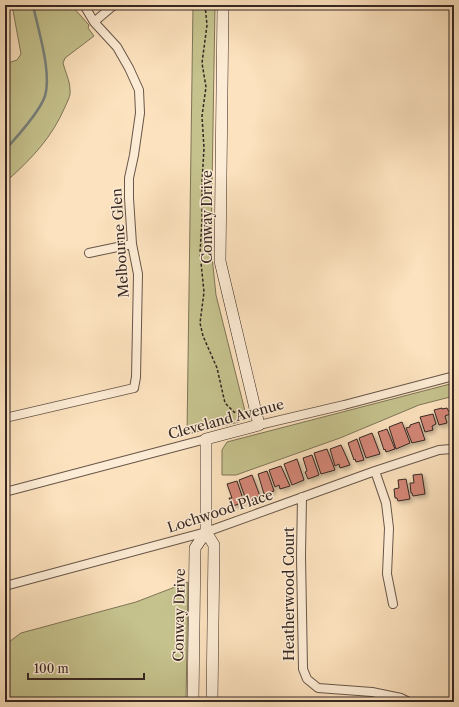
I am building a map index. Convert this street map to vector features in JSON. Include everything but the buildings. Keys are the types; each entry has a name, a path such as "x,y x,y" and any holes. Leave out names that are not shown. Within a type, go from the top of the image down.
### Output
{"street":[{"name":"Melbourne Glen","path":"5,418 134,388 136,377 138,274 132,244 129,178 140,113 139,90 117,47 94,22 84,5"},
{"path":"94,22 114,5"},
{"name":"Conway Drive","path":"223,5 220,260 259,425"},
{"path":"88,253 132,244"},
{"name":"Cleveland Avenue","path":"5,492 259,425 344,405 454,376"},
{"path":"206,439 206,532 214,545 212,702"},
{"name":"Lochwood Place","path":"5,586 206,532 375,471 440,450 454,450"},
{"path":"375,471 386,503 389,528 387,574 393,604"},
{"name":"Heatherwood Court","path":"302,497 301,556 303,669 307,679 318,688 372,692 401,698 409,702"},
{"name":"Conway Drive","path":"193,702 195,548 206,532"}],"path":[{"path":"205,5 207,25 202,62 206,87 202,116 204,148 200,253 204,292 200,323 203,336 217,368 225,403 234,412 244,416"}],"shaded area":[{"path":"12,5 71,5 89,25 88,28 94,36 65,58 63,63 69,83 70,94 69,99 54,128 41,146 26,162 10,178 5,179 5,64 17,60 21,54"},
{"path":"193,5 215,5 211,247 216,295 245,411 239,422 187,434"},
{"path":"454,383 454,396 419,405 340,438 236,475 222,475 222,450 227,442"},
{"path":"188,582 186,702 5,702 5,645 21,633 136,602"}],"waterway":[{"path":"5,150 33,117 45,96 47,86 46,63 33,5"}]}
